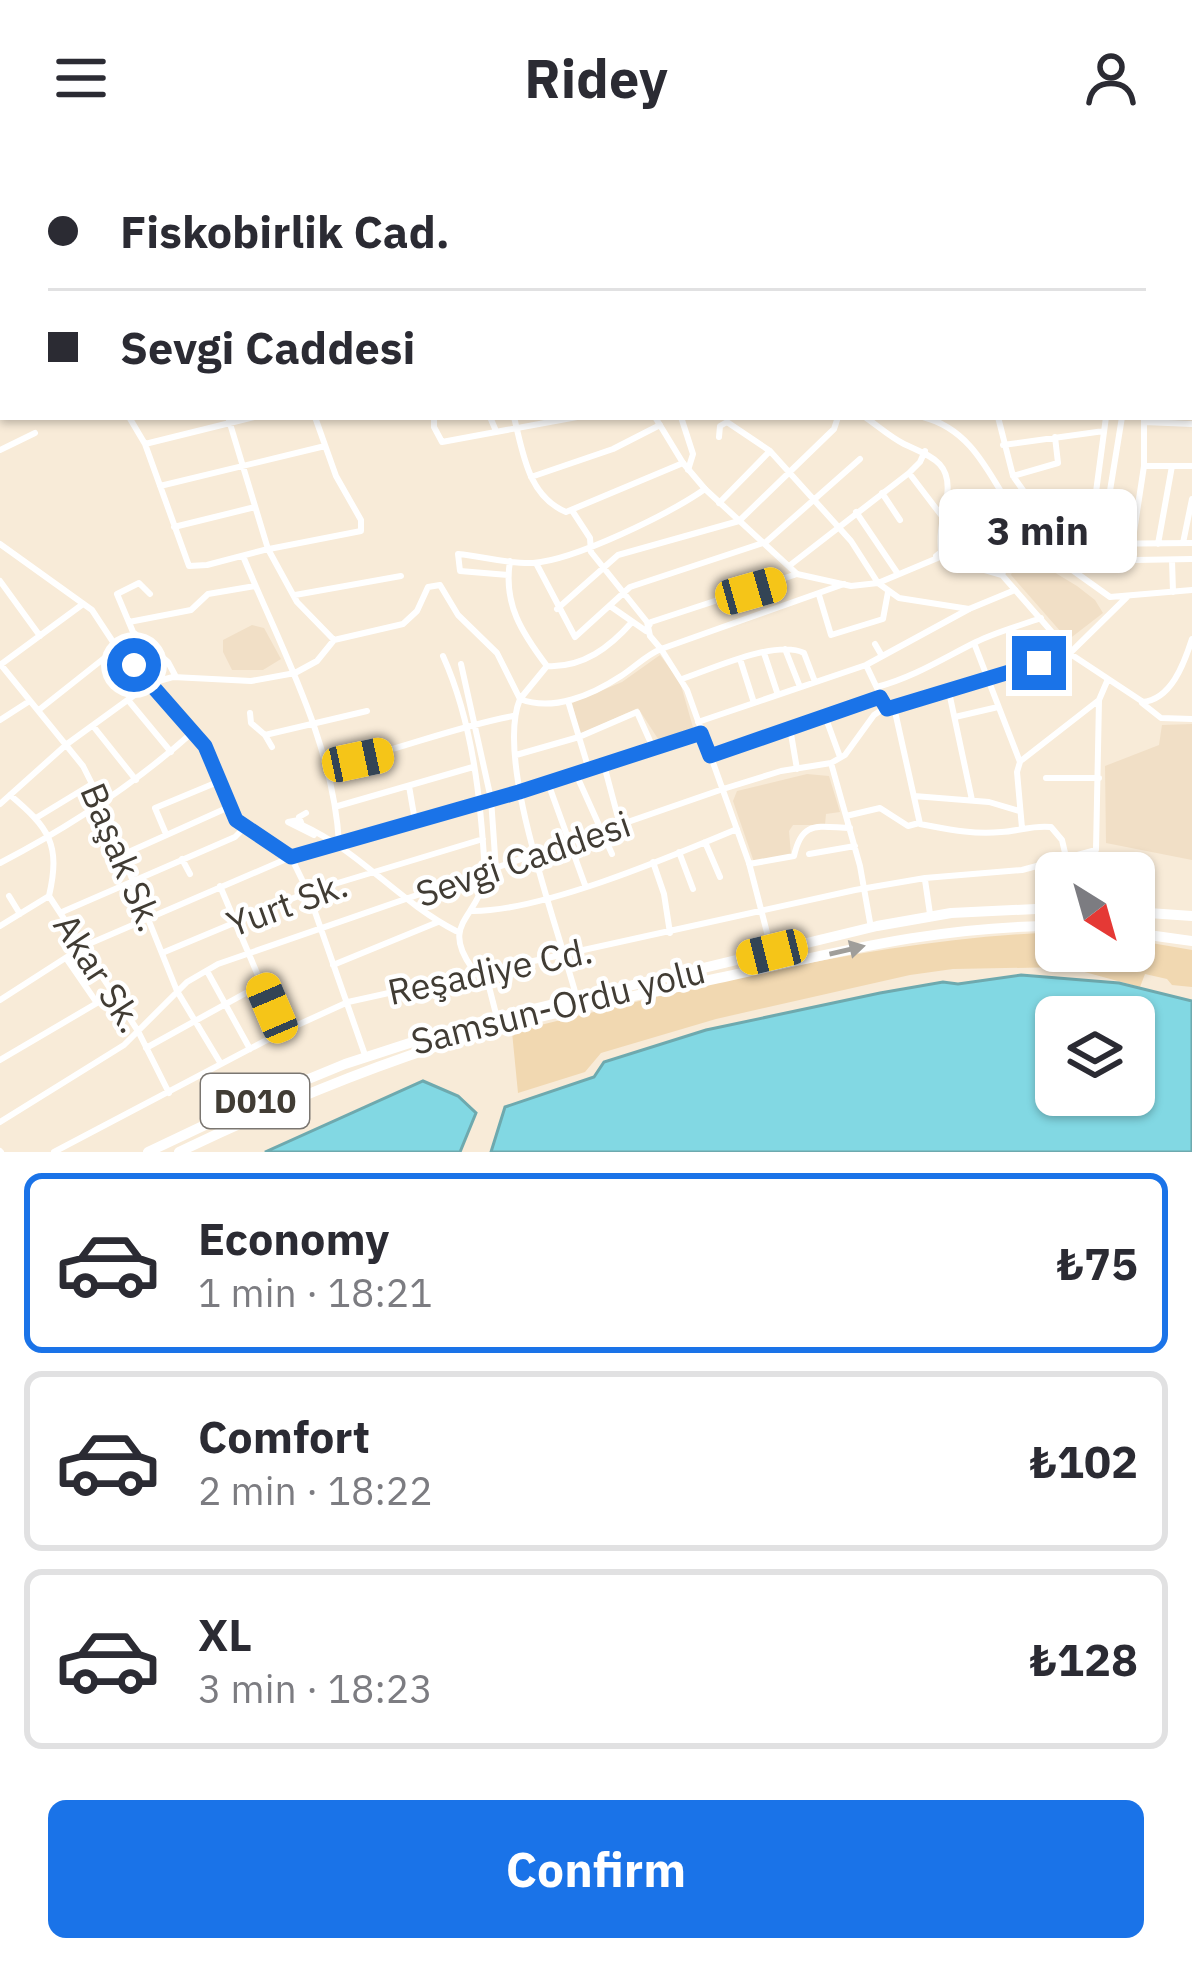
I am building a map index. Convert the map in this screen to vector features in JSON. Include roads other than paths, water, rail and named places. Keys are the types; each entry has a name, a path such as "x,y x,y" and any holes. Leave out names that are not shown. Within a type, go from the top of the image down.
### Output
{"highway":[{"name":"Samsun-Ordu yolu","path":"148,1152 260,1099 365,1057 497,1018 871,928 1035,910"},
{"path":"1155,913 1192,916"},
{"name":"Samsun-Ordu yolu","path":"179,1152 349,1077 497,1028 921,934 1035,926"},
{"path":"1155,937 1192,941"},
{"path":"349,1077 367,1067 365,1057"}],"street":[{"path":"131,420 145,444 189,566 361,531 362,520 336,476 316,420"},
{"path":"434,420 442,442 559,420"},
{"path":"491,420 496,430"},
{"path":"515,420 522,456 538,490 558,509 573,512 686,466 693,454 681,420"},
{"path":"557,609 618,554 739,521 834,429 837,420"},
{"path":"869,420 941,465 948,495 941,515 941,552 933,559"},
{"path":"930,420 947,427 989,467 1021,529 1110,597 1192,590"},
{"path":"999,420 1013,476 1032,503"},
{"path":"1098,518 1096,492 1106,420"},
{"path":"1075,572 1098,518 1107,509 1121,420"},
{"path":"1132,545 1144,466 1144,420"},
{"path":"1154,420 1192,424"},
{"path":"145,444 230,421 269,549 295,596 334,640"},
{"path":"531,477 614,449 657,421 705,489 797,574"},
{"path":"719,437 720,426 727,422 770,451 888,592 899,598 969,609"},
{"path":"1003,445 1104,431"},
{"path":"0,451 35,433"},
{"path":"1013,476 1058,463 1055,437"},
{"path":"160,486 325,446"},
{"path":"719,503 770,451"},
{"path":"790,566 908,473 925,451"},
{"path":"536,563 574,637 621,593 643,581 766,542 860,459"},
{"path":"1144,466 1192,466"},
{"path":"1157,544 1172,466"},
{"path":"908,473 941,515"},
{"path":"508,575 460,571 458,554 536,563 592,545 669,511 705,489"},
{"path":"1032,503 1096,492"},
{"path":"881,493 900,520"},
{"path":"1086,544 1188,543 1192,499"},
{"path":"1002,575 1032,503"},
{"path":"174,527 255,507"},
{"path":"573,512 592,545 591,552 650,628"},
{"path":"856,512 898,574"},
{"path":"1,548 92,610 117,648 194,731 229,807 245,827 291,857 308,892 365,1057"},
{"path":"243,556 295,673 337,807 339,843"},
{"path":"772,952 764,911 723,789 682,679 650,636 651,622 797,574 844,584 878,583 940,557 1002,575 1091,673 1142,702 1153,715 1192,718"},
{"path":"1172,560 1173,592"},
{"path":"1079,561 1192,560"},
{"path":"510,561 515,620 547,666"},
{"path":"295,596 401,576"},
{"path":"0,581 40,637"},
{"path":"150,594 139,583 117,594 133,632 168,662 177,677"},
{"path":"0,804 67,744 151,682 177,677 251,681 295,673 316,661 334,640 404,624 417,611 428,587 440,585 458,615 497,653 520,699 544,706 568,701 619,678 662,650 844,584"},
{"path":"129,622 190,610 208,594 255,586"},
{"path":"698,722 866,665 969,609 1016,590"},
{"path":"818,595 831,635 883,619 888,592"},
{"path":"1070,653 1128,596"},
{"path":"1,665 83,604"},
{"path":"610,606 646,631 650,628"},
{"path":"877,687 1040,619"},
{"path":"547,666 561,667 593,656 614,643 632,622"},
{"path":"1142,702 1159,698 1177,676 1192,639"},
{"path":"974,643 1020,761 1022,829"},
{"path":"875,644 882,656"},
{"path":"40,709 117,648"},
{"path":"682,679 740,658 785,649 804,653 815,682"},
{"path":"785,649 800,687"},
{"path":"764,653 778,695"},
{"name":"Sevgi Caddesi","path":"0,1122 124,1045 177,991 206,971 723,789 831,764 874,715 1070,653"},
{"path":"443,656 470,724 491,799 496,870"},
{"path":"740,658 754,703"},
{"path":"461,664 481,802 485,874 457,932 460,951 472,968 485,971 497,1018"},
{"name":"Başak Sk.","path":"1,665 67,744 92,784 177,991 221,1064"},
{"path":"866,665 890,708 919,823"},
{"path":"547,666 520,699 513,716 515,756 519,792 577,999"},
{"path":"1046,778 1099,778 1099,700 1108,680"},
{"path":"949,691 971,800"},
{"path":"710,756 880,697"},
{"path":"1159,698 1164,718"},
{"path":"128,700 171,752"},
{"path":"1020,761 1099,700"},
{"path":"568,701 589,770"},
{"path":"0,720 28,702"},
{"path":"955,717 998,707"},
{"path":"265,735 367,711"},
{"path":"250,712 251,723 272,747"},
{"path":"515,756 637,712 654,750"},
{"path":"326,767 513,716"},
{"path":"825,716 840,758"},
{"path":"92,725 136,780"},
{"path":"790,728 797,769"},
{"path":"0,862 102,804 194,731"},
{"path":"0,1000 84,946 291,857 519,792 701,733"},
{"path":"831,764 855,847 871,928"},
{"path":"604,765 621,826"},
{"path":"337,807 473,767"},
{"path":"576,774 612,854"},
{"name":"Reşadiye Cd.","path":"1088,852 1096,850 1099,778"},
{"path":"166,834 154,808 220,781"},
{"path":"548,782 585,885"},
{"path":"36,818 92,784"},
{"path":"409,786 415,821"},
{"path":"9,794 50,837"},
{"path":"914,796 971,800 1018,812"},
{"path":"121,855 229,807"},
{"path":"846,816 880,808 908,826 919,823 968,833 1028,825 1051,827 1062,840 1062,852"},
{"path":"314,835 288,822 303,816 302,825 339,843 402,900 457,932"},
{"path":"62,912 236,837 245,827"},
{"path":"749,865 794,856 798,837 809,828 850,827"},
{"path":"471,911 503,911 737,829"},
{"name":"Akar Sk.","path":"50,837 54,852 49,896 138,1031 169,1093"},
{"name":"Yurt Sk.","path":"162,953 308,892 483,839"},
{"path":"705,842 719,877"},
{"path":"809,854 855,847"},
{"path":"679,852 693,890"},
{"path":"182,860 190,874"},
{"path":"653,862 670,933"},
{"name":"Reşadiye Cd.","path":"54,1152 348,1002 864,888 1035,866"},
{"path":"925,878 931,918"},
{"path":"220,886 282,1032"},
{"path":"9,896 20,914"},
{"path":"0,926 49,896"},
{"path":"333,965 438,922"},
{"path":"66,958 97,1003"},
{"path":"206,971 250,1049"},
{"path":"146,1048 262,984"},
{"path":"0,1060 113,993"}],"water":[{"path":"1021,975 1119,983 1192,1001 1192,1152 491,1152 505,1107 594,1077 604,1062 706,1030 943,982"},
{"path":"423,1081 458,1096 476,1113 460,1152 265,1152"}]}
